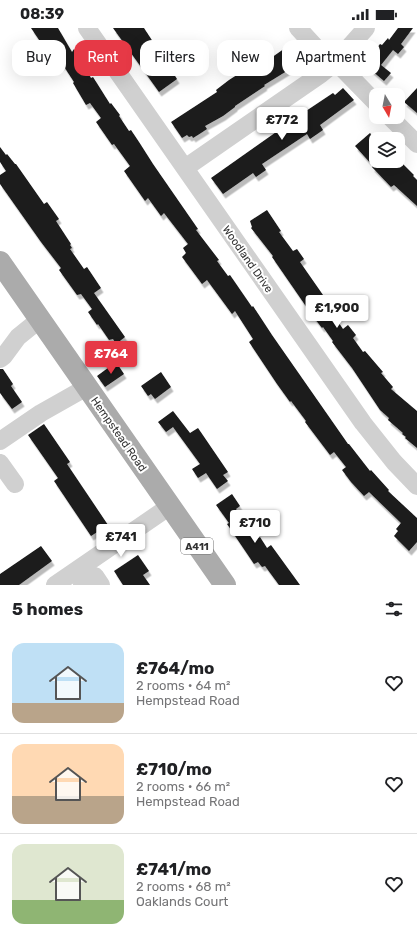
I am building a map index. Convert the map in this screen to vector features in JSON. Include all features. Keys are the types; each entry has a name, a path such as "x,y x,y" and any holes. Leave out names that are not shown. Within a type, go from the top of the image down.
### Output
{"main road":[{"name":"Hempstead Road","path":"0,262 224,585"}],"street":[{"name":"Woodland Drive","path":"87,28 363,423 390,457 417,486"},
{"path":"298,28 310,40"},
{"path":"355,40 366,28"},
{"path":"184,168 317,76"},
{"path":"347,76 369,96"},
{"path":"397,124 417,144"},
{"path":"0,359 18,337 39,320"},
{"path":"0,441 41,413 87,387"},
{"path":"0,463 14,484"},
{"path":"55,585 170,506"},
{"path":"82,585 95,576 101,585"}],"building":[{"path":"31,28 58,28 65,40 39,40"},
{"path":"113,28 144,28 152,40 140,40 140,66 132,54 132,40 122,40"},
{"path":"398,28 413,28 401,44 404,47 398,54 393,50 381,65 391,73 384,81 378,76 380,76 380,44 382,45 388,38 389,40"},
{"path":"66,42 72,52 74,49 74,76 93,77 110,104 111,103 120,115 119,116 129,131 131,130 198,229 196,230 219,260 217,261 228,276 230,275 252,307 253,306 348,444 370,471 371,470 389,490 388,491 417,518 417,542 409,551 394,536 398,531 396,529 401,523 369,492 364,496 351,482 342,470 346,467 334,452 330,455 277,384 249,342 253,339 235,311 232,314 207,280 202,284 182,257 186,253 183,248 188,244 164,213 161,216 148,198 145,201 124,171 130,166 114,144 112,145 96,122 101,118 90,103 86,105 73,83 74,82 66,70"},
{"path":"282,50 282,74 264,85 265,86 223,116 205,126 207,129 201,133 193,138 192,136 189,137 187,135 182,138 171,122 217,92 216,90 235,76 274,76 274,56"},
{"path":"148,76 175,76 177,79 159,92"},
{"path":"343,88 354,100 320,125 323,130 310,139 307,134 262,164 266,170 256,177 253,173 223,194 211,178 306,111 333,93 335,95"},
{"path":"417,88 417,113 405,103 405,101"},
{"path":"369,134 369,162 355,146"},
{"path":"0,147 16,164 44,204 47,202 59,219 56,221 71,244 70,245 72,248 70,249 84,269 87,267 101,288 94,293 125,337 116,344 113,339 109,340 98,324 97,325 88,312 92,309 81,294 77,295 59,270 61,268 0,184 0,175 6,171 0,162"},
{"path":"405,166 417,180 417,206 394,185 391,187 373,168 405,168"},
{"path":"267,210 281,231 279,232 293,251 297,249 304,259 300,262 323,295 321,297 343,329 348,325 356,335 353,338 363,352 365,351 383,372 381,373 393,387 391,389 417,411 417,448 405,438 406,437 402,434 403,433 388,420 389,418 380,410 323,327 322,328 312,315 272,257 273,256 251,228 250,221"},
{"path":"116,362 124,374 105,387 97,376"},
{"path":"0,369 3,369 13,384 11,386 22,402 12,409 0,393"},
{"path":"161,372 171,387 155,399 151,394 148,396 141,386"},
{"path":"173,411 190,433 198,428 228,472 223,475 228,481 217,489 206,473 198,478 192,469 200,464 173,427 166,432 158,422"},
{"path":"44,424 70,462 67,464 108,525 91,536 54,481 58,478 28,435"},
{"path":"232,494 240,506 236,509 256,539 260,537 267,548 271,545 300,585 279,585 265,566 262,567 258,562 254,564 216,505"},
{"path":"41,546 52,561 19,585 0,585 0,574"},
{"path":"138,555 149,571 143,575 150,585 123,585 114,571"}]}
